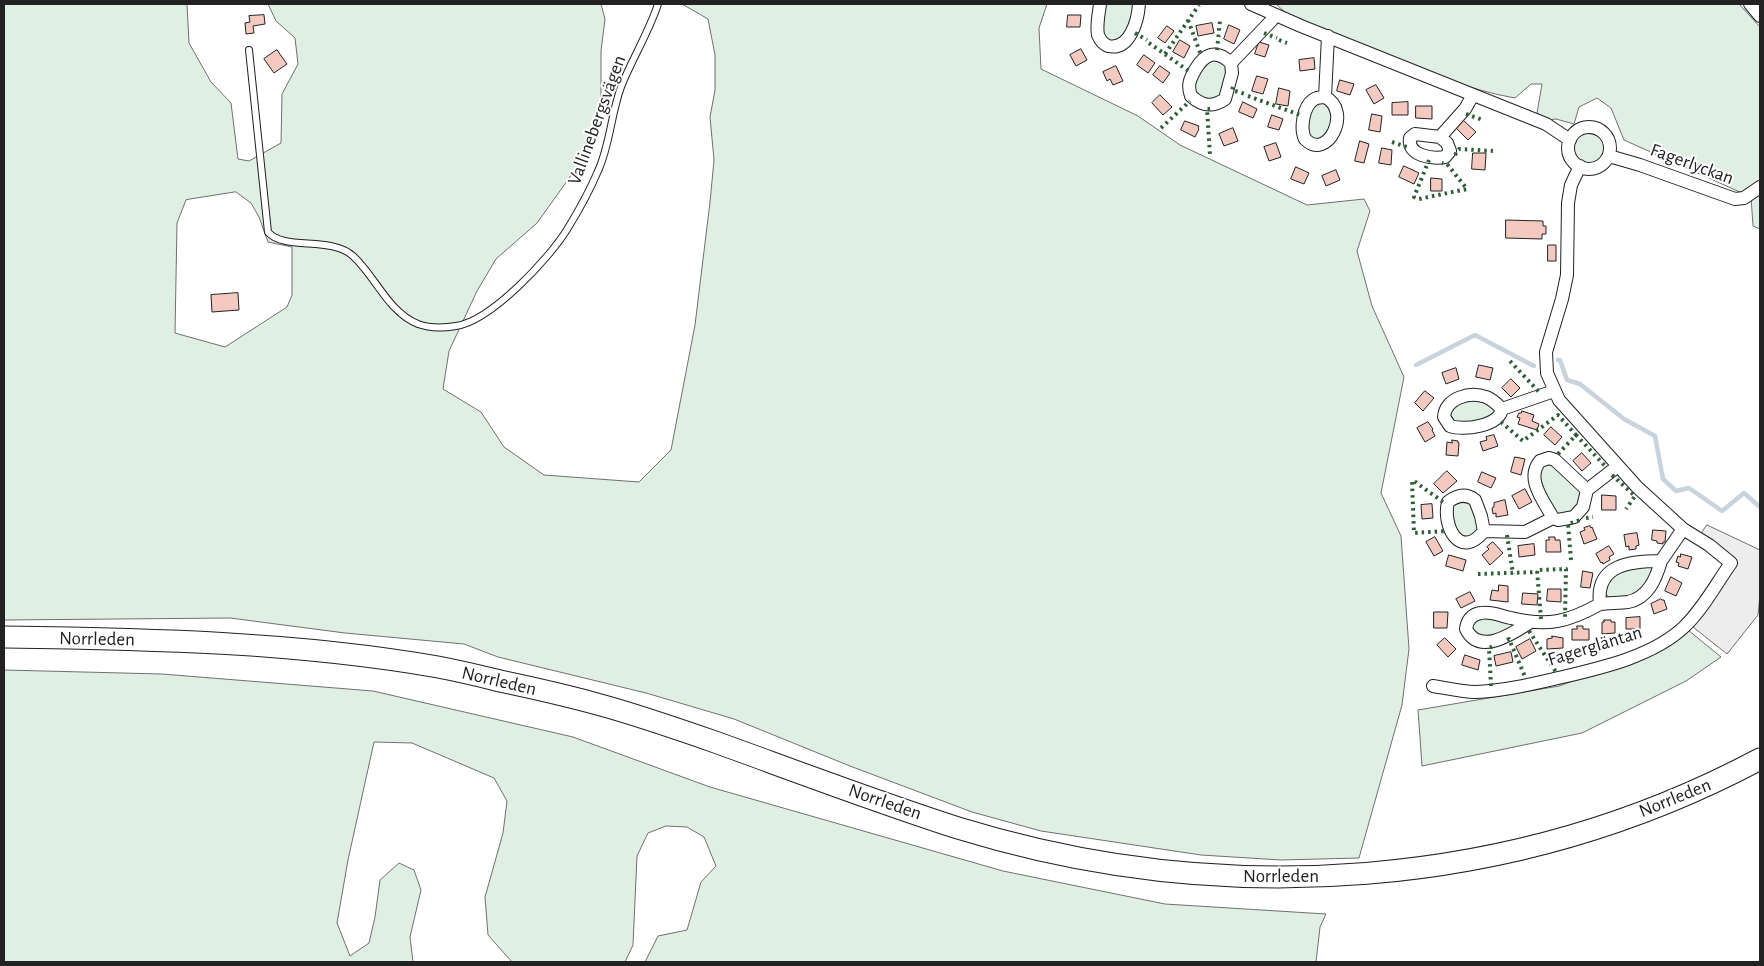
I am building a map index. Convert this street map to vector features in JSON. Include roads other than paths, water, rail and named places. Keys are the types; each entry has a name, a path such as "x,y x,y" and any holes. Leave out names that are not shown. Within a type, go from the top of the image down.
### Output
{"highway":[{"name":"Norrleden","path":"4,637 204,642 358,656 440,667 600,705 677,729 957,827 1006,841 1068,856 1123,866 1209,875 1299,878 1340,876 1434,866 1493,855 1555,841 1624,818 1710,785 1760,759"}],"street":[{"path":"1100,4 1097,30 1099,37 1105,44 1115,46 1128,40 1139,4"},
{"path":"1251,4 1546,124 1570,140"},
{"path":"1750,4 1760,16"},
{"path":"1230,63 1275,15"},
{"path":"1325,97 1328,36"},
{"path":"1440,137 1465,109 1473,95"},
{"path":"1584,128 1597,129 1607,137 1610,143 1609,156 1606,161 1596,168 1580,166 1574,162 1570,155 1568,147 1570,140 1578,130 1584,128"},
{"name":"Fagerlyckan","path":"1609,156 1735,199 1744,198 1760,187"},
{"name":"Fagergläntan","path":"1433,686 1472,692 1517,687 1609,665 1662,643 1683,628 1699,611 1731,563 1709,545 1683,529 1637,487 1570,413 1554,391 1547,373 1546,360 1550,340 1567,275 1568,202 1571,185 1580,166"},
{"path":"1502,409 1554,391"},
{"path":"1587,490 1555,460 1549,458 1540,461 1534,470 1534,482 1553,518 1558,520 1574,517 1583,507 1587,490 1618,466"},
{"path":"1484,532 1525,532 1553,518"},
{"name":"Fagergläntan","path":"1529,623 1567,620 1600,604 1629,602 1642,596 1655,578 1661,561 1683,529"},
{"name":"Fagergläntan","path":"1600,604 1601,584 1608,574 1626,563 1661,561"}],"lane":[{"name":"Vallinebergsvägen","path":"249,50 268,232 273,238 291,242 331,245 352,255 390,302 406,318 420,325 436,327 457,326 475,318 510,293 529,276 568,229 599,170 621,87 658,4"}],"waterway":[{"path":"1416,365 1475,335 1534,366"},
{"path":"1558,360 1560,360 1567,380 1580,384 1624,419 1655,436 1663,479 1676,491 1689,488 1722,511 1744,493 1760,507"}]}
